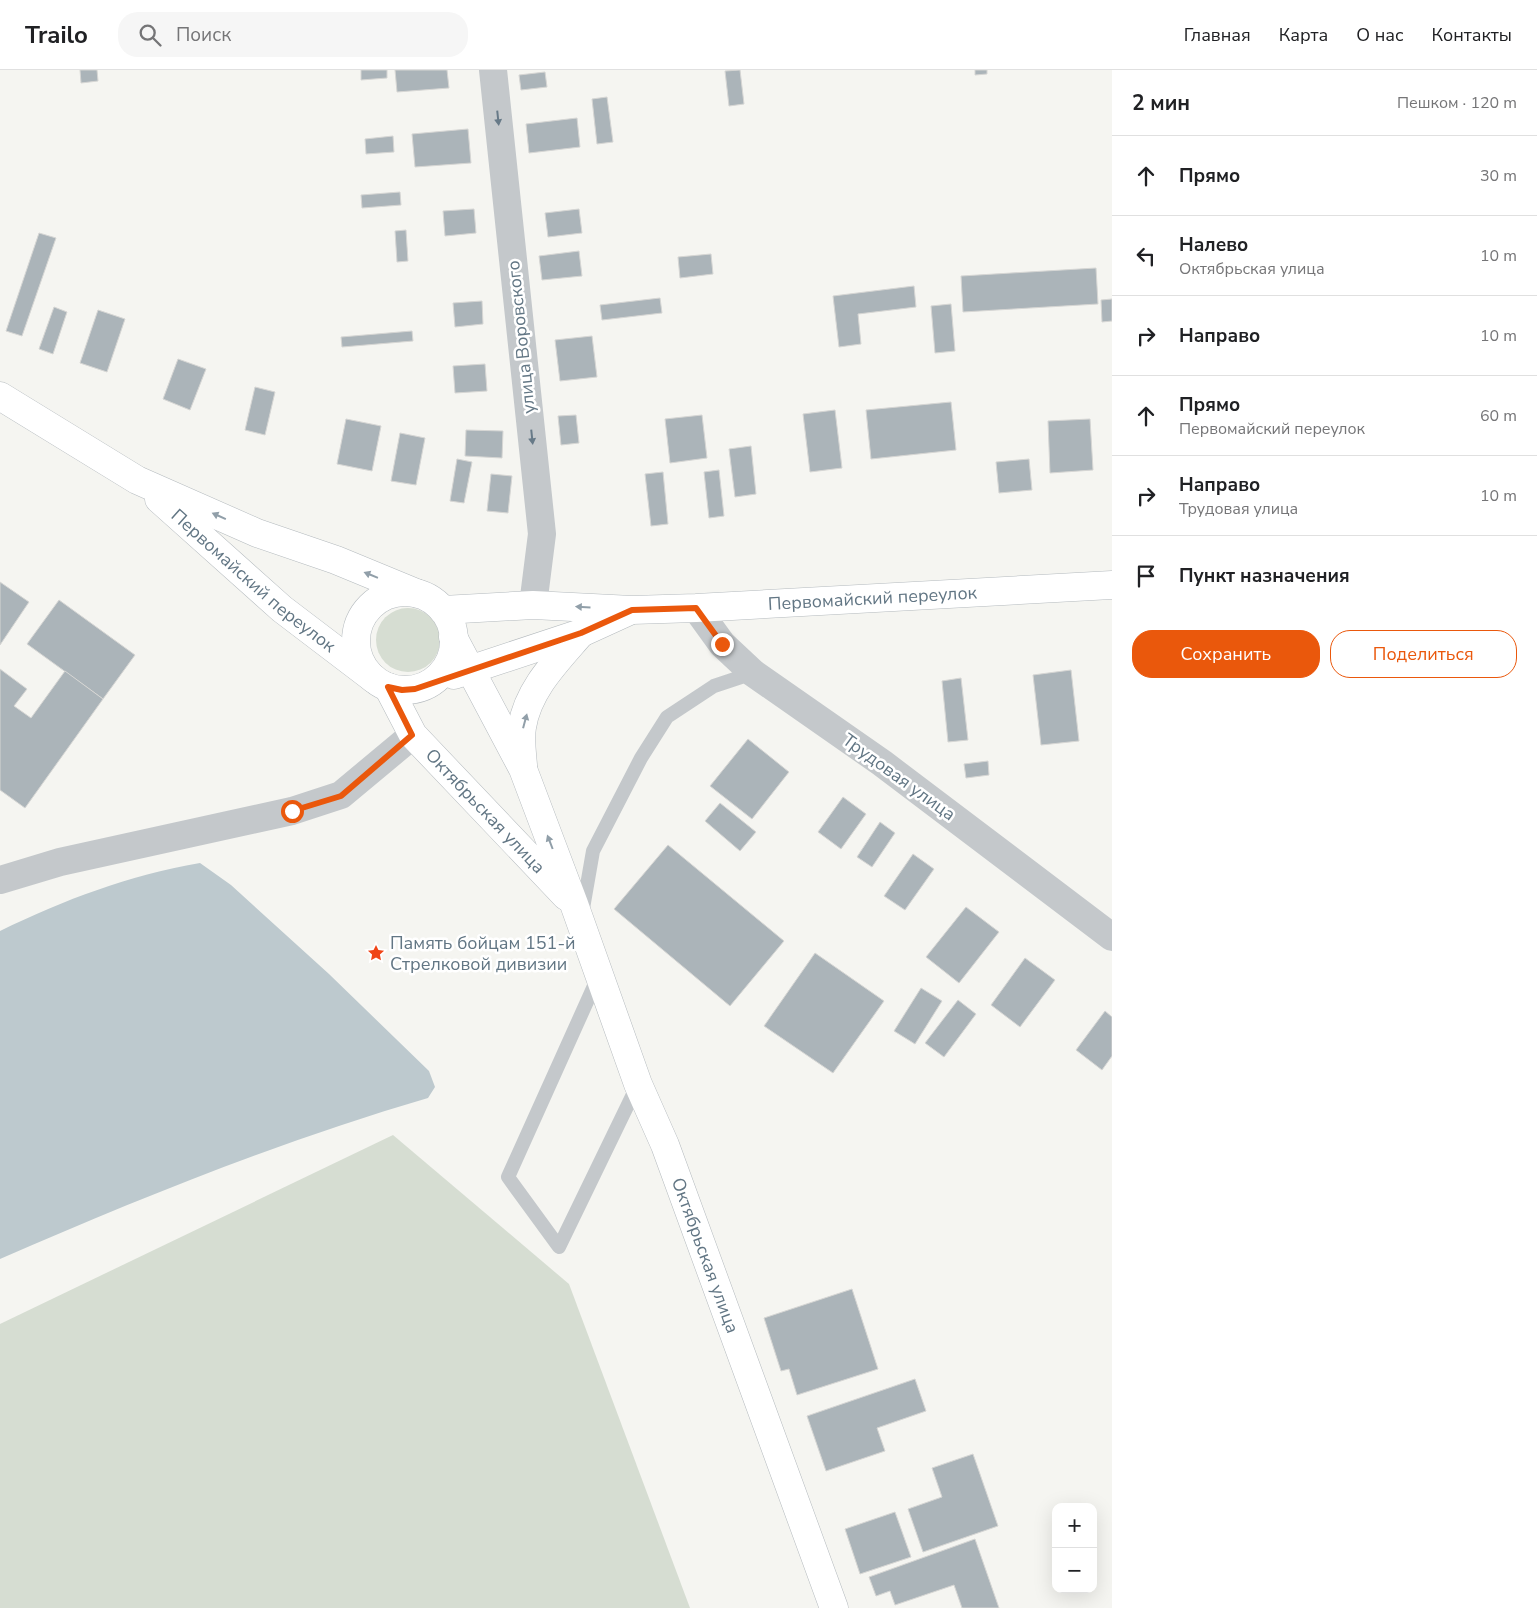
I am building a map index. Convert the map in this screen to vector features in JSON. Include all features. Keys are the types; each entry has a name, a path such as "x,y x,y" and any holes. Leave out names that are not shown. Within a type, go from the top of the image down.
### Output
{"street":[{"name":"улица Воровского","path":"493,70 542,534 532,605"},
{"name":"Первомайский переулок","path":"0,396 137,480 257,533 336,560 416,594"},
{"name":"Первомайский переулок","path":"137,480 282,609 381,683"},
{"name":"Первомайский переулок","path":"443,610 532,605 632,610 696,608 1112,585"},
{"path":"400,592 416,594 431,600 443,610 454,636 453,650 448,664 440,676 429,684 415,689 402,690 381,683 363,667 357,652 357,636 361,620 371,606 384,597 400,592"},
{"name":"Трудовая улица","path":"696,608 722,644 752,673 882,762 1112,937"},
{"name":"Первомайский переулок","path":"429,684 581,633 632,610"},
{"name":"Октябрьская улица","path":"522,769 522,727 532,697 551,668 581,633"},
{"name":"Октябрьская улица","path":"454,636 522,769 578,914 638,1084 665,1145 834,1608"},
{"name":"Октябрьская улица","path":"381,683 412,735 578,914"},
{"path":"0,880 60,862 292,811 341,796 412,735"}],"lane":[{"path":"578,914 593,851 641,758 667,717 714,686 752,673"},
{"path":"599,974 508,1177 559,1247 638,1084"}],"shaded area":[{"path":"402,608 414,608 431,617 438,628 440,640 438,652 431,663 414,672 402,672 390,667 381,658 376,646 376,634 381,622 390,613"},
{"path":"200,863 231,885 329,974 429,1071 435,1087 428,1098 319,1133 211,1172 105,1214 0,1259 0,931 97,890 173,868"},
{"path":"393,1135 569,1284 690,1608 0,1608 0,1324"}],"building":[{"path":"80,70 97,70 98,81 81,83"},
{"path":"361,70 387,70 387,78 361,80"},
{"path":"395,70 447,70 449,88 397,92"},
{"path":"740,70 744,104 729,106 725,71"},
{"path":"975,70 987,70 987,74 975,75"},
{"path":"545,72 547,87 521,90 519,75"},
{"path":"607,97 613,142 597,144 592,99"},
{"path":"577,118 580,147 529,153 526,124"},
{"path":"468,129 471,163 415,167 412,134"},
{"path":"393,136 394,152 366,154 365,139"},
{"path":"400,192 401,205 362,208 361,195"},
{"path":"474,209 476,233 445,236 443,211"},
{"path":"579,209 582,233 548,237 545,213"},
{"path":"406,230 408,261 397,262 395,231"},
{"path":"39,233 56,238 22,336 6,331"},
{"path":"579,251 582,276 542,280 539,256"},
{"path":"711,254 713,274 680,278 678,257"},
{"path":"1096,268 1098,304 963,312 961,276"},
{"path":"914,286 916,307 858,314 861,344 839,347 833,296"},
{"path":"660,298 662,313 602,320 600,305"},
{"path":"1112,299 1112,321 1102,322 1101,300"},
{"path":"482,301 483,324 455,327 453,303"},
{"path":"951,304 955,351 935,353 931,306"},
{"path":"54,307 67,312 53,354 39,349"},
{"path":"98,310 125,319 107,372 80,363"},
{"path":"412,331 413,341 342,347 341,337"},
{"path":"592,336 597,377 560,381 555,340"},
{"path":"178,359 206,369 190,410 163,399"},
{"path":"485,364 487,391 455,393 453,366"},
{"path":"255,387 275,392 265,435 245,430"},
{"path":"951,402 956,450 871,459 866,410"},
{"path":"835,410 842,468 810,472 803,414"},
{"path":"576,415 579,443 561,445 558,416"},
{"path":"702,415 707,458 670,463 665,419"},
{"path":"346,419 381,426 372,471 337,464"},
{"path":"1090,419 1093,470 1050,473 1048,421"},
{"path":"466,430 503,431 502,458 465,456"},
{"path":"400,433 425,438 416,485 391,481"},
{"path":"751,446 756,494 735,497 729,449"},
{"path":"457,459 472,462 464,503 450,501"},
{"path":"1029,459 1032,490 999,493 996,462"},
{"path":"719,470 724,516 709,518 704,472"},
{"path":"663,472 668,524 651,526 645,474"},
{"path":"491,474 512,476 508,513 487,511"},
{"path":"0,582 29,602 0,645"},
{"path":"59,600 135,655 103,699 27,644"},
{"path":"0,669 27,689 14,706 31,718 65,671 103,699 25,808 0,790"},
{"path":"1071,670 1079,741 1041,745 1033,675"},
{"path":"961,678 968,740 948,742 942,681"},
{"path":"748,739 789,772 752,819 710,786"},
{"path":"988,761 989,775 966,778 964,764"},
{"path":"843,797 866,814 841,849 818,832"},
{"path":"720,803 756,832 740,851 705,821"},
{"path":"880,822 895,833 872,867 857,857"},
{"path":"668,845 784,941 730,1006 614,909"},
{"path":"913,854 934,869 905,910 884,896"},
{"path":"966,907 999,932 959,983 926,957"},
{"path":"815,953 884,1001 833,1073 764,1026"},
{"path":"1025,958 1055,980 1020,1027 991,1005"},
{"path":"921,988 942,1001 915,1044 894,1031"},
{"path":"958,1000 976,1014 944,1057 925,1043"},
{"path":"1105,1011 1112,1017 1112,1056 1102,1070 1076,1050"},
{"path":"852,1289 878,1369 797,1395 789,1369 781,1371 764,1318"},
{"path":"915,1379 926,1411 877,1428 885,1451 826,1471 807,1416"},
{"path":"973,1454 998,1526 923,1552 908,1509 942,1497 932,1468"},
{"path":"895,1512 911,1557 860,1574 845,1529"},
{"path":"975,1539 999,1608 962,1608 954,1585 895,1605 890,1591 876,1596 869,1577"}],"place":[{"name":"Память бойцам 151-й Стрелковой дивизии","path":"376,953"}],"route":[{"path":"292,811 341,796 412,735 388,687 402,690 415,689 581,633 632,610 696,608 722,644"}]}
